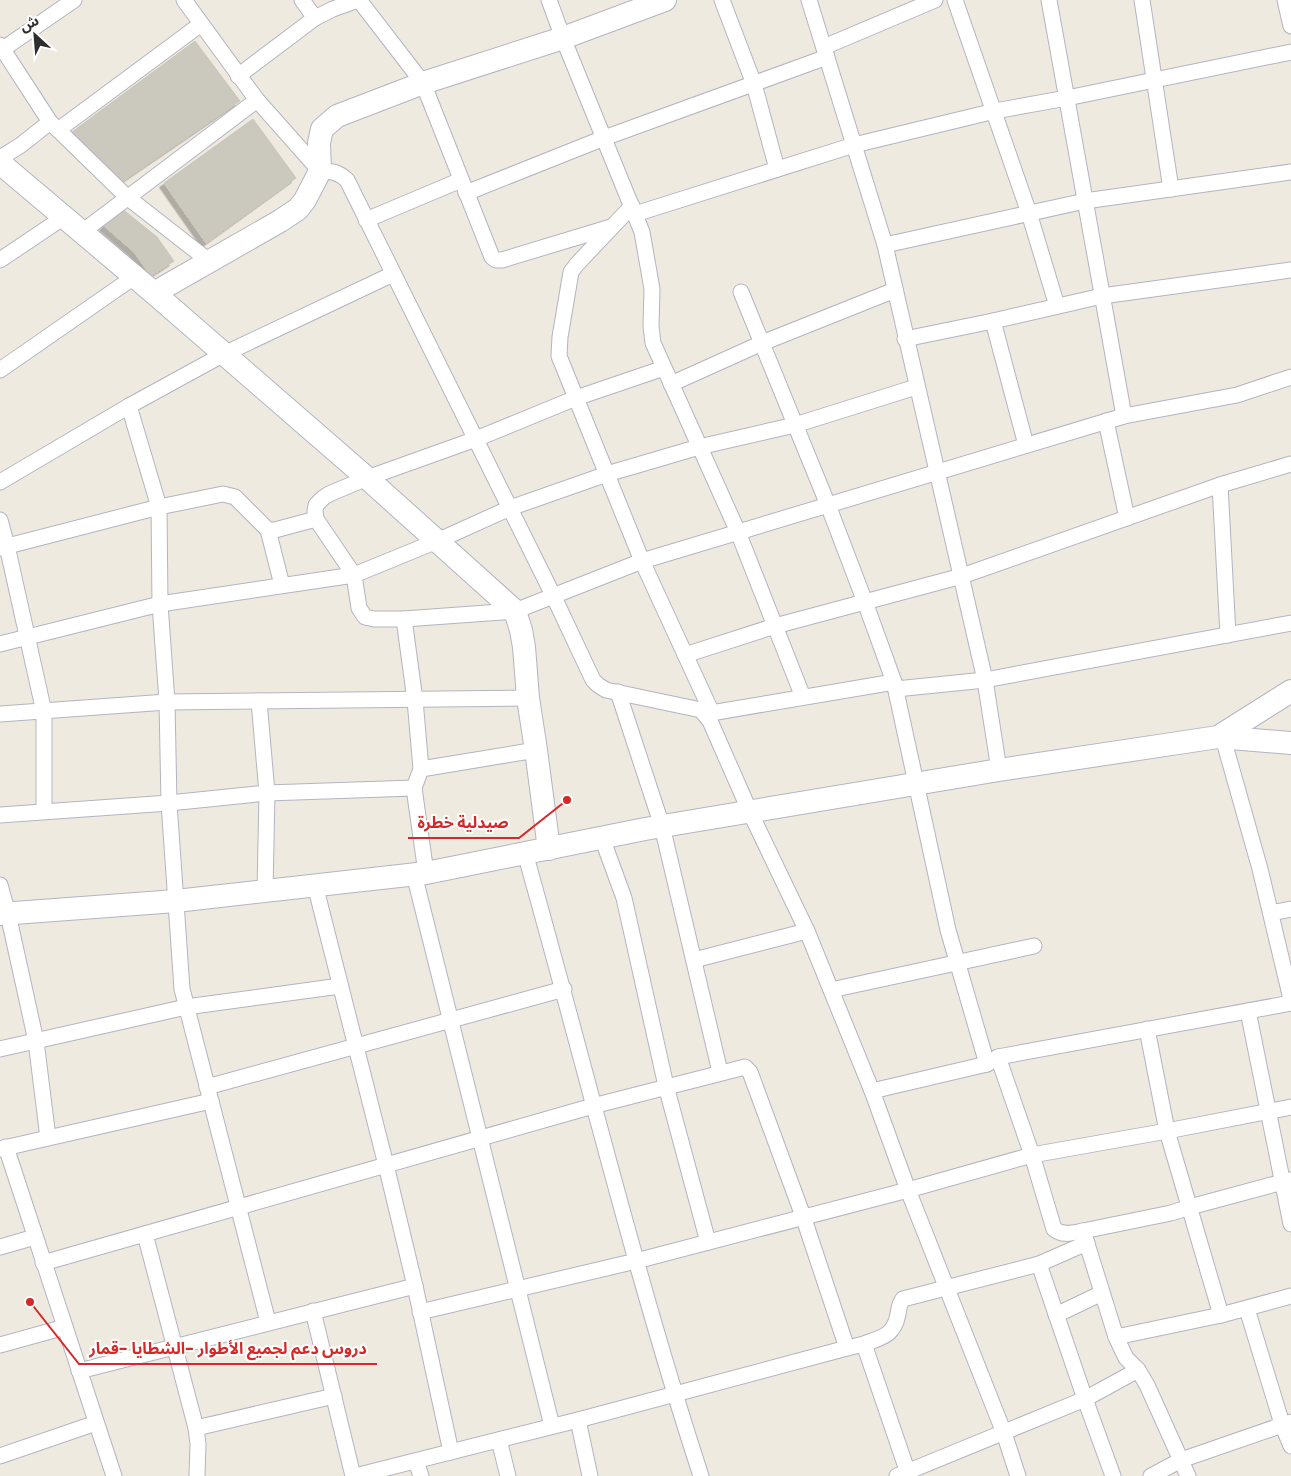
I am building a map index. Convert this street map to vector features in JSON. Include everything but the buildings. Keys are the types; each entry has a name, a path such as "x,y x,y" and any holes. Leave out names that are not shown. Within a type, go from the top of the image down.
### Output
{"street":[{"path":"74,0 1,49 54,126 127,197 209,261"},
{"path":"184,0 257,100 320,171 332,171 340,174 347,180 554,595 593,680 606,690 681,705 709,713 803,697 895,685 985,680 1291,623"},
{"path":"302,0 316,18"},
{"path":"238,76 316,18 333,9 358,0 423,83 489,253 496,260 502,260 613,226"},
{"path":"549,0 642,232 652,289 651,334 653,343 738,532 803,697"},
{"path":"154,293 285,218 298,208 305,200 320,171 319,135 329,121 337,116 423,83 563,38 665,0"},
{"path":"722,0 754,84 777,169"},
{"path":"809,0 885,245 905,339 985,680 999,770"},
{"path":"366,220 754,84 935,0"},
{"path":"955,0 995,111 1057,306"},
{"path":"1049,0 1124,416"},
{"path":"1142,0 1171,189"},
{"path":"1285,0 1291,26"},
{"path":"0,158 54,126 201,24"},
{"path":"1018,1476 1004,1433 831,990 806,930 750,812 710,721 709,713 686,655 642,561 559,356 568,282 571,272 577,264 613,226 633,210 854,145 995,111 1291,52"},
{"path":"82,232 257,100"},
{"path":"0,163 368,478 515,612 524,647 528,698 549,849"},
{"path":"885,245 1085,201 1291,172"},
{"path":"0,260 64,217"},
{"path":"905,339 1102,296 1291,270"},
{"path":"0,482 129,406 224,354 393,274"},
{"path":"0,370 134,277"},
{"path":"671,384 762,343 894,290"},
{"path":"741,292 828,505 895,685 948,930 957,962 993,1060 1032,1155 1054,1229 1059,1234 1085,1237"},
{"path":"993,321 1026,445"},
{"path":"664,368 576,398 476,439 368,478 323,498 316,505 316,519 354,574 360,608 365,617 404,620 515,612 642,561 936,472 1124,416 1236,394 1291,378"},
{"path":"0,644 160,604 354,574 437,541 510,508 607,474 700,447 795,425 916,386"},
{"path":"129,406 159,507 160,604 166,702 169,804 180,979 268,1322"},
{"path":"1106,421 1126,518"},
{"path":"686,655 775,626 962,576 1220,485 1291,464"},
{"path":"1220,485 1228,635"},
{"path":"4,547 159,507 224,494 236,497 268,530 282,584"},
{"path":"268,530 276,530 316,519"},
{"path":"0,520 4,547 44,712 44,811"},
{"path":"404,620 415,700 421,768 414,788 420,873 452,1021 552,1426"},
{"path":"1220,737 1291,691"},
{"path":"618,692 662,826 720,1072"},
{"path":"0,714 166,702 528,698"},
{"path":"259,701 267,793 265,891"},
{"path":"1220,737 1260,869 1291,999"},
{"path":"4,914 176,901 420,873 662,826 999,770 1220,737 1291,744"},
{"path":"421,768 536,750"},
{"path":"0,815 169,804 267,793 414,788"},
{"path":"602,838 624,898 666,1086 708,1242"},
{"path":"525,853 564,990 593,1106 636,1261 674,1395 701,1476"},
{"path":"315,885 386,1165 415,1286 451,1452"},
{"path":"0,886 4,914 36,1040 48,1138"},
{"path":"1271,913 1291,909"},
{"path":"694,960 806,930"},
{"path":"831,990 1034,946"},
{"path":"0,1049 186,1007 340,986"},
{"path":"114,1476 3,1148 48,1138 209,1094 356,1047 564,990"},
{"path":"872,1091 993,1060 1291,1003"},
{"path":"1248,1011 1269,1112 1286,1181 1291,1224"},
{"path":"1147,1030 1167,1131 1221,1315"},
{"path":"43,1263 593,1106 742,1066 749,1070 803,1216 847,1348"},
{"path":"420,1312 636,1261 908,1190 1032,1155 1291,1107"},
{"path":"313,1311 334,1396 360,1476 419,1469 451,1452 864,1344 885,1336 893,1330 896,1326 900,1303 903,1299 1039,1264 1085,1237 1190,1206 1286,1181"},
{"path":"145,1234 196,1428 198,1444 197,1476"},
{"path":"1085,1237 1116,1337 1126,1358 1138,1370 1147,1385 1188,1476"},
{"path":"0,1247 35,1238"},
{"path":"1039,1264 1113,1476"},
{"path":"79,1371 415,1286"},
{"path":"1056,1315 1102,1293"},
{"path":"1116,1337 1221,1315 1291,1296"},
{"path":"1246,1308 1287,1423 1291,1446"},
{"path":"0,1345 65,1327"},
{"path":"864,1344 905,1475 1085,1399 1138,1370"},
{"path":"196,1428 334,1396"},
{"path":"578,1420 590,1476"},
{"path":"0,1456 96,1423"},
{"path":"1151,1476 1181,1460 1287,1423"},
{"path":"499,1440 508,1476"}],"place":[{"name":"صيدلية خطرة","path":"567,800"},
{"name":"دروس دعم لجميع الأطوار -الشطايا -قمار","path":"30,1302"}]}
